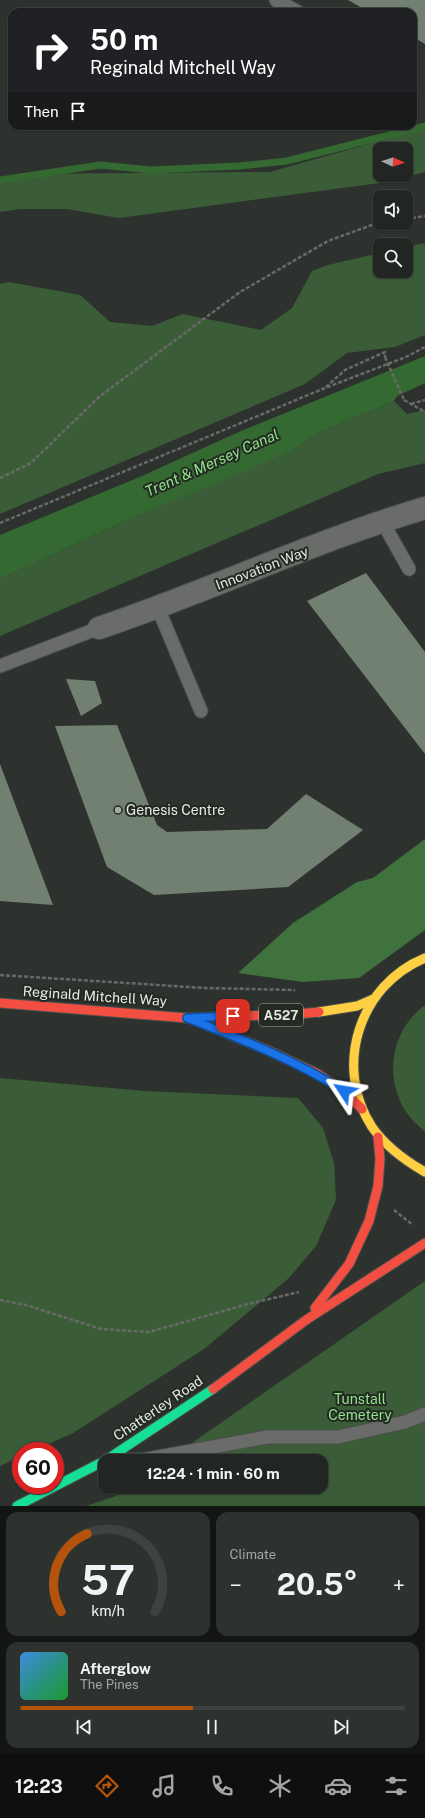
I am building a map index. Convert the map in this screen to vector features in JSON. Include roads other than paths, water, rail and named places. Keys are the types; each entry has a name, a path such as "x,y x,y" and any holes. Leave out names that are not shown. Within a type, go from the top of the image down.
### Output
{"main road":[{"path":"416,961 425,953"},
{"name":"A527","path":"425,958 416,961 400,972 373,999 359,1028 354,1045 354,1074 356,1092 362,1109 378,1138 400,1158 425,1172"},
{"name":"Reginald Mitchell Way","path":"0,1003 187,1018 298,1014 357,1006 373,999"},
{"name":"Reginald Mitchell Way","path":"187,1018 267,1050 316,1073 344,1091 362,1109"},
{"name":"Chatterley Road","path":"306,1320 349,1264 369,1221 378,1186 380,1159 378,1138"},
{"name":"Chatterley Road","path":"115,1454 203,1396 306,1320 425,1243"},
{"name":"Chatterley Road","path":"17,1506 98,1464"}],"street":[{"name":"Innovation Way","path":"99,628 158,608 382,521 425,508"}],"lane":[{"path":"276,0 291,8"},
{"path":"382,521 409,569"},
{"path":"158,608 201,711"},
{"path":"0,666 99,628"},
{"path":"175,1454 267,1437 338,1437 405,1422 425,1414"}],"water":[{"name":"Trent & Mersey Canal","path":"425,356 425,383 397,396 394,401 320,432 295,449 122,522 0,579 0,535 142,476 234,434"}],"waterway":[{"path":"417,128 425,126"},
{"path":"0,180 100,165 151,170 240,166 287,161 409,130"}],"place":[{"name":"Genesis Centre","path":"118,810"}],"park label":[{"name":"Tunstall Cemetery","path":"360,1408"}]}
